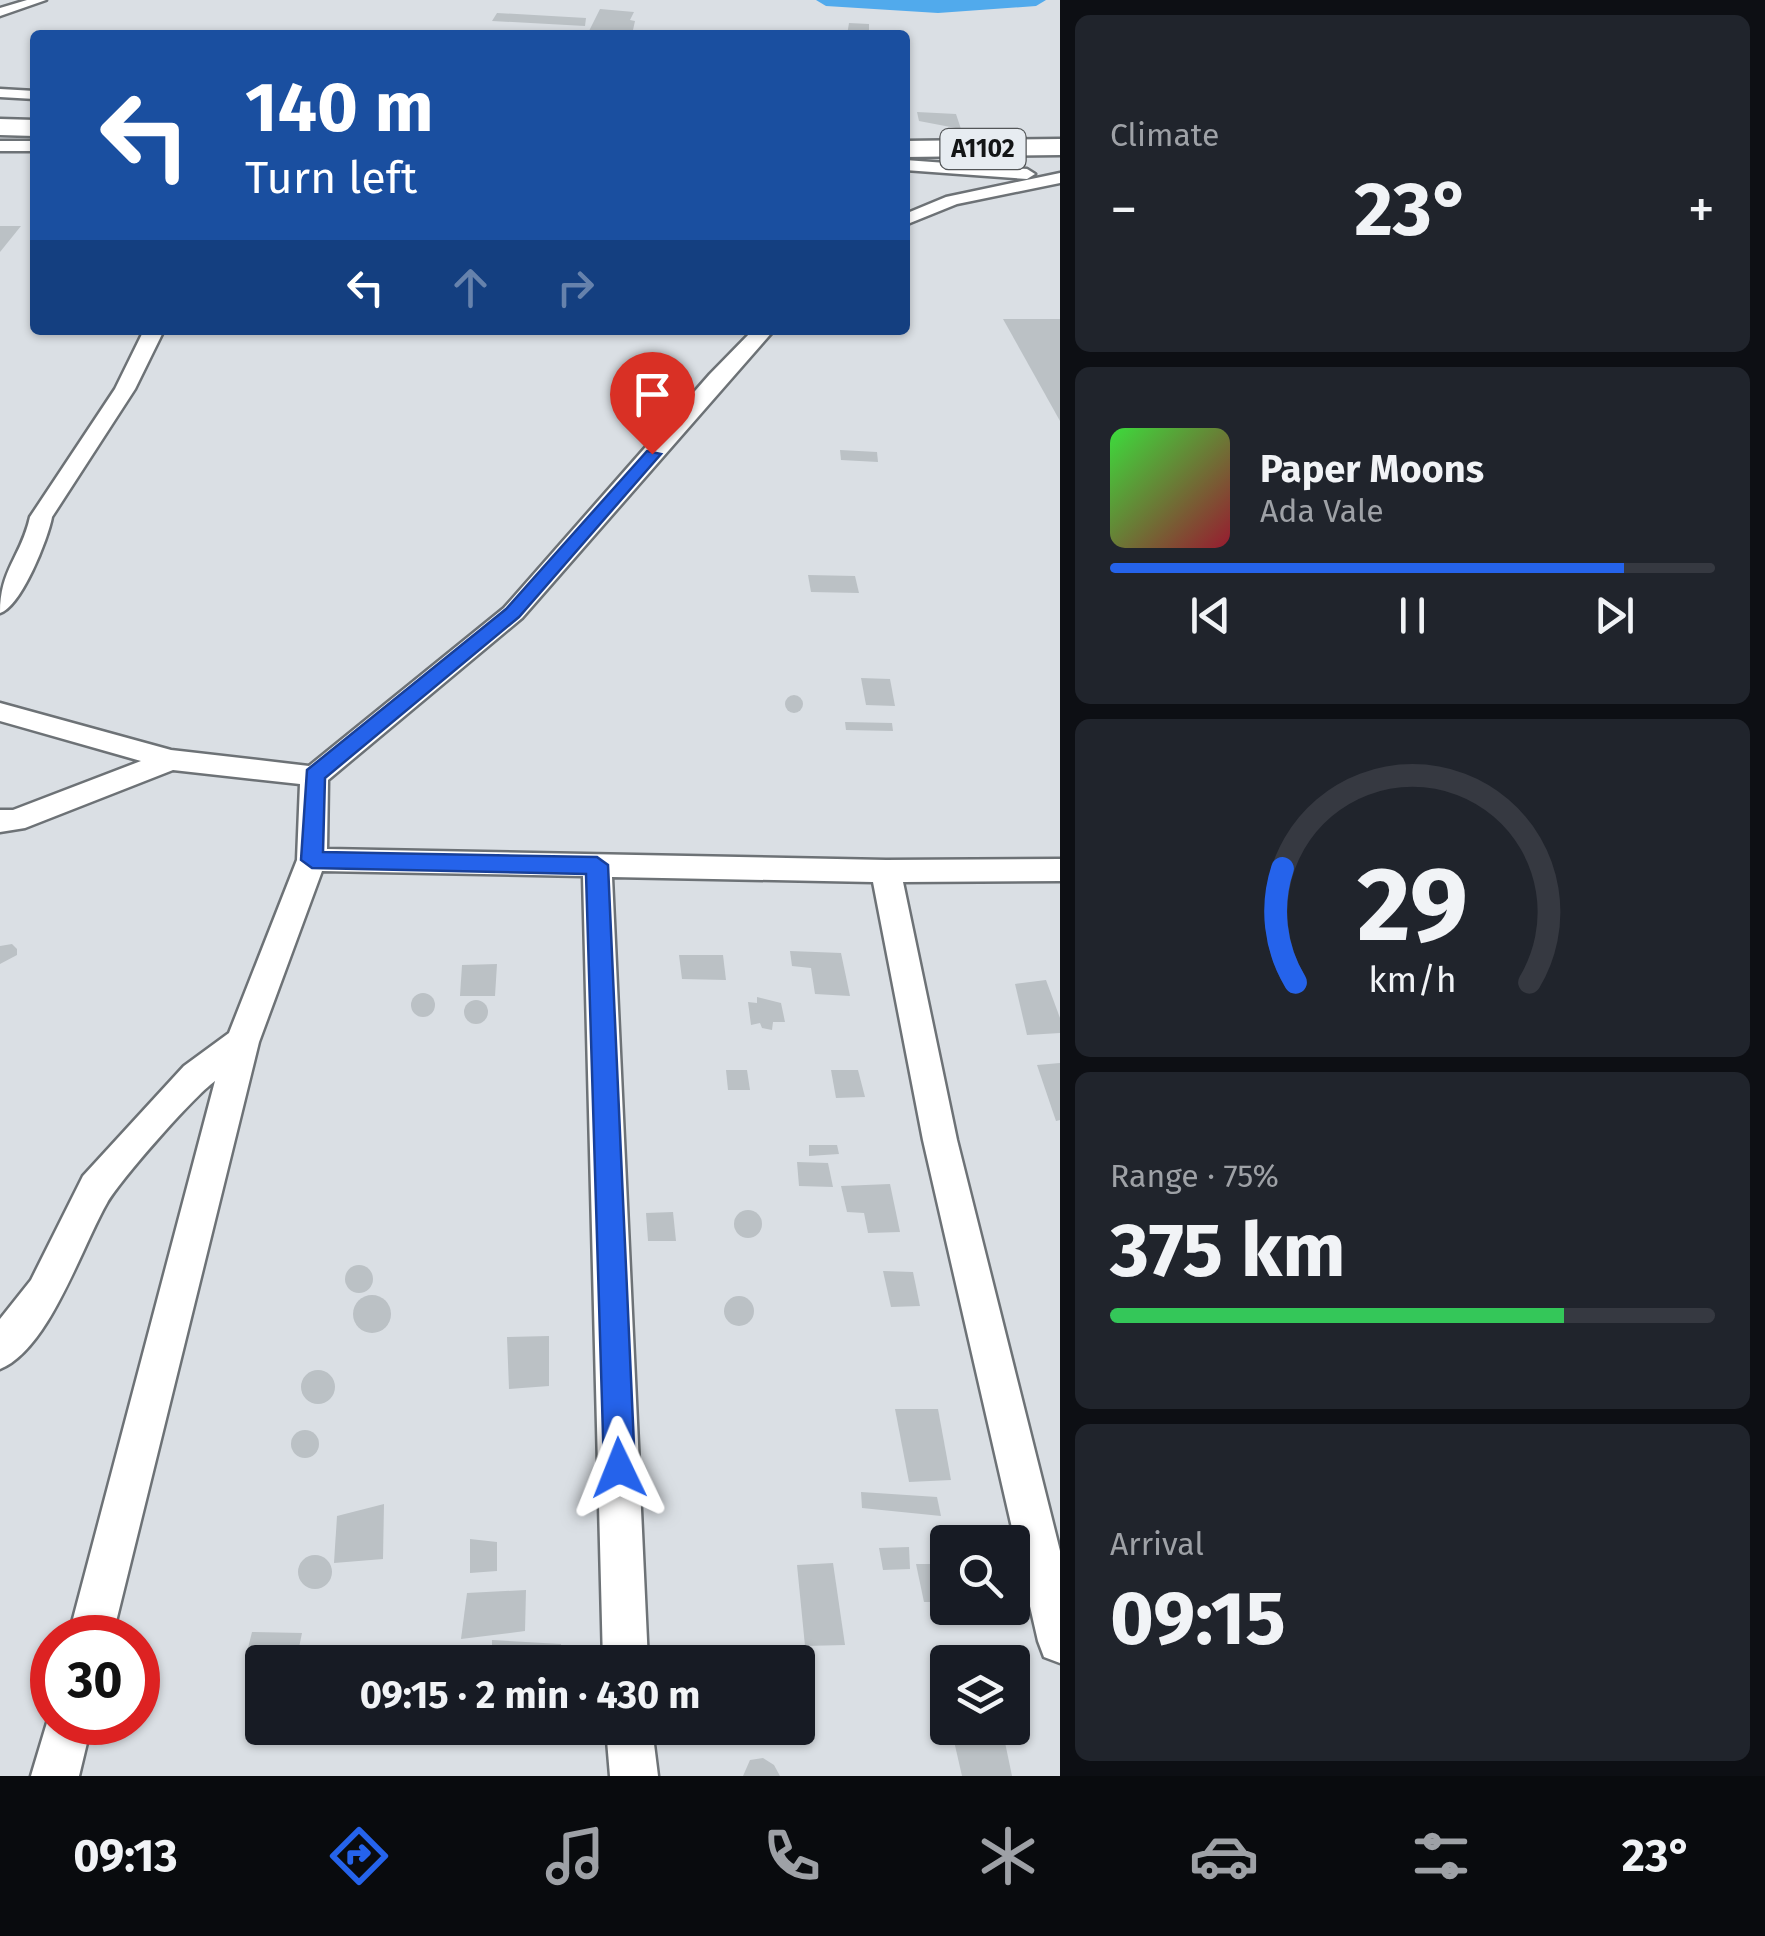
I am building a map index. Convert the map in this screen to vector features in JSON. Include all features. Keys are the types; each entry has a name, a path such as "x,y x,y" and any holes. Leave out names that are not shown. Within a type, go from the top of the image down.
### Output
{"main road":[{"path":"0,128 30,128"},
{"name":"A1102","path":"910,149 1060,147"}],"street":[{"path":"0,12 40,0"},
{"path":"0,94 30,95"},
{"path":"0,146 30,146"},
{"path":"910,165 1060,177"},
{"path":"910,218 952,200 1060,177"},
{"path":"0,605 36,541 41,517 125,389 152,335"},
{"path":"0,712 171,760 314,776 513,613 717,378 759,335"},
{"path":"0,821 15,822 171,760"},
{"path":"96,1615 242,1042 312,860 314,776"},
{"path":"312,860 886,871 1060,870"},
{"path":"597,865 625,1645"},
{"path":"886,871 940,1140 1060,1641"},
{"path":"0,1350 44,1293 96,1188 196,1076 242,1042"},
{"path":"55,1776 63,1745"},
{"path":"631,1745 634,1776"}],"building":[{"path":"600,9 634,12 630,20 635,21 633,30 590,30"},
{"path":"497,13 586,18 585,26 492,21"},
{"path":"849,23 869,24 869,30 848,30"},
{"path":"917,112 956,114 961,129 919,121"},
{"path":"0,226 21,226 0,252"},
{"path":"1003,319 1060,319 1060,421"},
{"path":"840,450 877,452 878,462 841,460"},
{"path":"808,575 855,576 859,593 811,592"},
{"path":"861,678 890,679 895,706 866,705"},
{"path":"794,695 801,697 801,711 794,713 787,711 785,704 787,697"},
{"path":"845,722 892,723 893,731 846,730"},
{"path":"12,944 17,955 0,964 0,946"},
{"path":"790,951 841,953 850,996 815,994 811,968 792,966"},
{"path":"679,955 723,955 726,980 682,979"},
{"path":"497,964 495,996 460,996 462,965"},
{"path":"1046,980 1060,1018 1060,1033 1027,1035 1015,984"},
{"path":"423,993 435,1005 423,1017 411,1005"},
{"path":"757,997 781,1003 785,1022 773,1022 772,1030 762,1028 760,1023 751,1025 748,1002 757,1003"},
{"path":"471,1000 481,1000 488,1012 481,1024 471,1024 464,1017 464,1007"},
{"path":"1060,1063 1060,1120 1056,1121 1037,1065"},
{"path":"726,1070 747,1070 750,1090 728,1090"},
{"path":"831,1070 858,1070 865,1097 836,1098"},
{"path":"809,1145 837,1145 839,1154 809,1156"},
{"path":"797,1162 828,1163 833,1187 799,1186"},
{"path":"890,1184 900,1232 868,1233 864,1213 847,1212 841,1186"},
{"path":"748,1210 758,1214 762,1224 758,1234 748,1238 738,1234 734,1224 738,1214"},
{"path":"673,1212 676,1241 648,1241 646,1213"},
{"path":"359,1265 369,1269 373,1279 369,1289 359,1293 349,1289 345,1279 349,1269"},
{"path":"883,1271 913,1272 920,1306 891,1307"},
{"path":"372,1295 386,1300 391,1314 386,1328 372,1333 358,1328 353,1314 358,1300"},
{"path":"739,1296 750,1300 754,1311 750,1322 739,1326 728,1322 724,1311 728,1300"},
{"path":"549,1336 549,1386 509,1389 507,1337"},
{"path":"318,1370 330,1375 335,1387 330,1399 318,1404 306,1399 301,1387 306,1375"},
{"path":"895,1409 938,1409 951,1480 909,1482"},
{"path":"305,1430 315,1434 319,1444 315,1454 305,1458 295,1454 291,1444 295,1434"},
{"path":"861,1492 937,1497 941,1516 862,1508"},
{"path":"384,1504 383,1559 334,1563 337,1516"},
{"path":"470,1539 497,1542 497,1571 470,1573"},
{"path":"909,1547 910,1569 883,1570 879,1548"},
{"path":"315,1555 327,1560 332,1572 327,1584 315,1589 303,1584 298,1572 303,1560"},
{"path":"833,1563 845,1645 805,1645 797,1565"},
{"path":"916,1564 930,1564 930,1602 924,1602"},
{"path":"526,1590 525,1631 461,1639 467,1593"},
{"path":"252,1632 302,1633 300,1645 249,1645"},
{"path":"492,1640 561,1645 492,1645"},
{"path":"955,1745 1006,1745 1012,1776 962,1776"},
{"path":"763,1758 774,1765 780,1776 743,1776 750,1760"}],"waterway":[{"path":"826,0 938,7 1036,0"}],"route":[{"path":"619,1468 597,865 312,860 314,776 513,613 652,454"}]}
